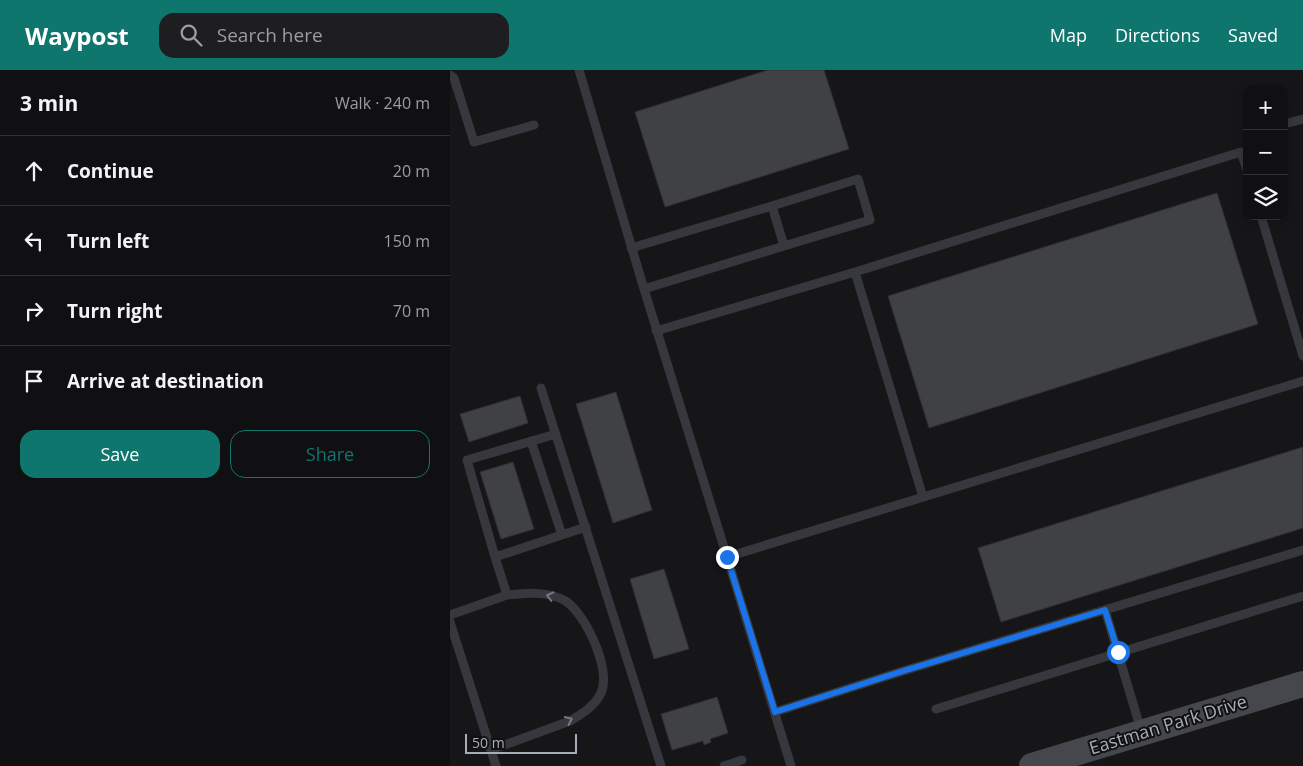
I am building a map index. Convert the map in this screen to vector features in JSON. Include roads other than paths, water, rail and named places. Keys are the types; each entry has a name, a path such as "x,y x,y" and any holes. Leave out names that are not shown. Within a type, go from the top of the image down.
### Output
{"street":[{"name":"Eastman Park Drive","path":"1032,766 1303,684"}],"lane":[{"path":"579,70 631,248 791,766"},
{"path":"450,75 454,78 474,142 534,125"},
{"path":"1288,123 1303,118"},
{"path":"656,330 855,272 1241,152 1243,149"},
{"path":"1241,152 1243,158"},
{"path":"631,248 858,179 870,220 644,289"},
{"path":"772,206 784,246"},
{"path":"1262,220 1303,356"},
{"path":"855,272 922,497"},
{"path":"727,557 1303,381"},
{"path":"541,388 661,766"},
{"path":"507,595 467,460 556,434"},
{"path":"531,441 562,535"},
{"path":"495,556 586,527"},
{"path":"775,712 903,671 1303,550"},
{"path":"450,615 507,595 539,593 552,595 571,605 584,623 596,646 604,682 602,692 581,715 570,721 491,750"},
{"path":"936,709 1303,596"},
{"path":"1105,610 1141,733"},
{"path":"450,622 496,766"},
{"path":"724,766 742,760"}]}
